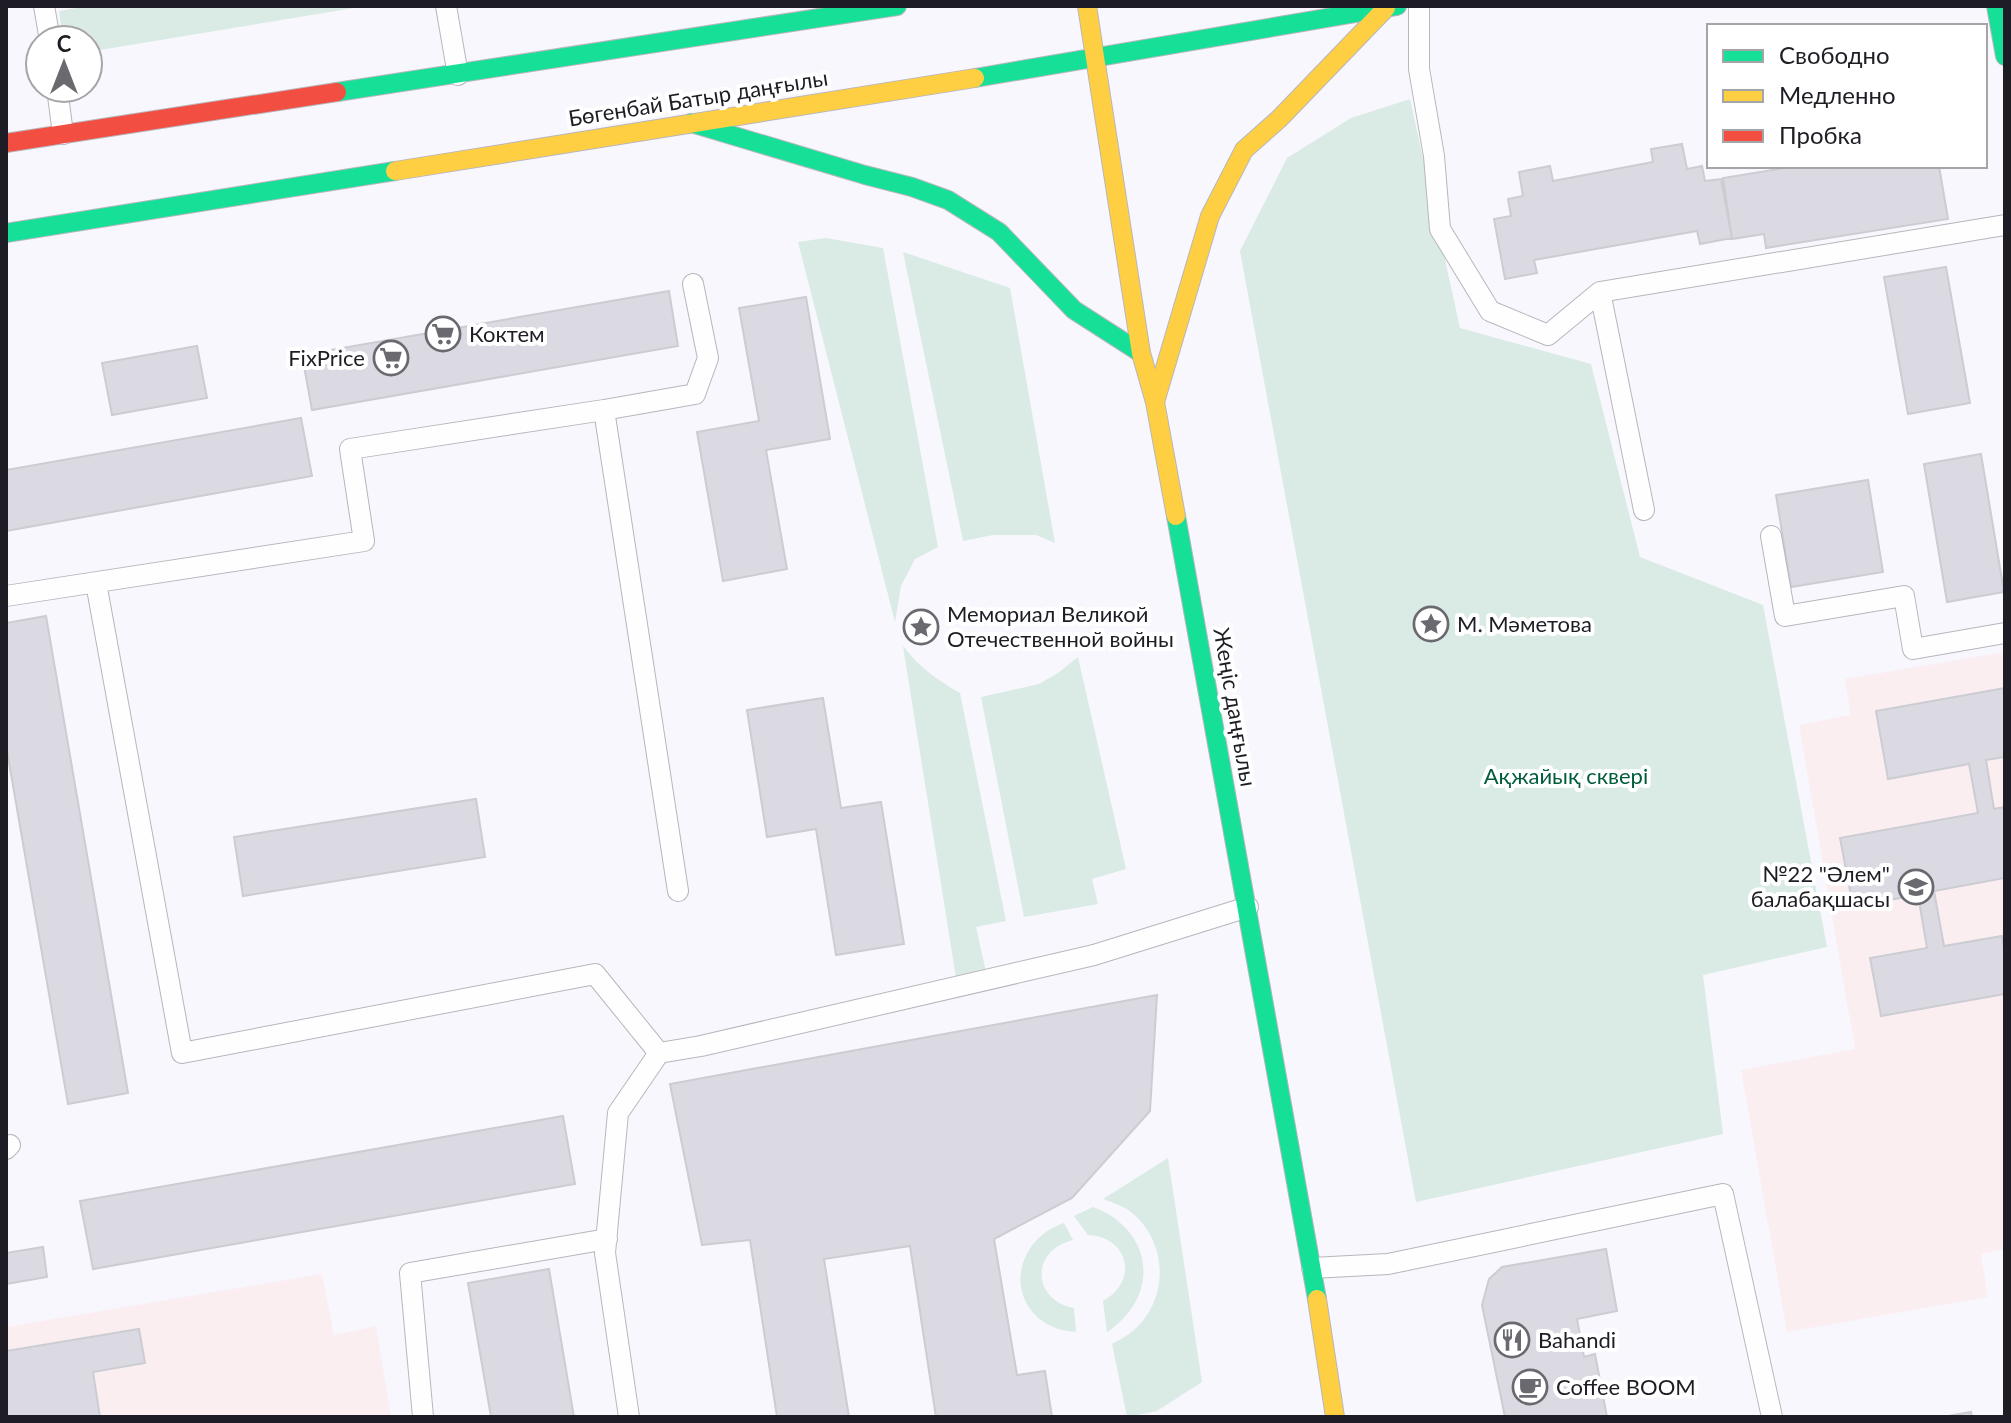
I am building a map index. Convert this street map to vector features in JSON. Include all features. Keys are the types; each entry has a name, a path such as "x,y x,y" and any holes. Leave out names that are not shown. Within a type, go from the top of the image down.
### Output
{"main road":[{"path":"722,33 783,6"},
{"path":"6,143 897,6"},
{"name":"Жеңіс даңғылы","path":"1087,6 1141,353 1155,402 1248,907 1335,1417"},
{"path":"1996,6 2005,56"},
{"path":"1155,402 1210,216 1244,150 1392,7"},
{"name":"Бөгенбай Батыр даңғылы","path":"6,233 1095,59 1392,7"},
{"path":"691,123 948,200 999,232 1074,310 1141,353"},
{"path":"1315,1417 1329,1378"}],"lane":[{"path":"446,6 458,75"},
{"path":"1419,6 1419,69 1434,156 1440,229 1490,311 1548,335 1600,292 2005,225"},
{"path":"59,104 63,134"},
{"path":"6,596 364,541 350,449 695,394 708,358 693,284"},
{"path":"1600,292 1644,510"},
{"path":"604,410 678,891"},
{"path":"1771,536 1785,616 1904,596 1913,649 2005,633"},
{"path":"96,583 182,1053 595,974 659,1053"},
{"path":"629,1417 605,1253 618,1113 659,1053 701,1046 1094,955 1248,907"},
{"path":"1312,1268 1388,1264 1723,1194 1772,1417"},
{"path":"423,1417 410,1273 607,1239"}],"shaded area":[{"name":"№22 \"Әлем\" балабақшасы","path":"2005,652 2005,1249 1981,1254 1988,1297 1787,1332 1741,1070 1855,1049 1799,725 1851,715 1845,679"},
{"path":"322,1274 334,1335 376,1326 391,1417 6,1417 6,1327"}],"green space":[{"path":"88,6 366,6 104,49 104,24 61,24 59,11"},
{"name":"Ақжайық сквері","path":"1410,99 1460,328 1591,364 1640,557 1763,605 1827,947 1703,975 1723,1134 1416,1202 1240,251 1287,158 1351,118"},
{"path":"826,238 883,248 938,547 915,559 901,586 895,622 798,242"},
{"path":"903,252 1010,288 1055,543 1036,535 993,535 963,541"},
{"path":"903,646 929,672 960,693 1006,921 976,927 988,981 957,984"},
{"path":"1078,657 1126,869 1092,879 1098,904 1024,917 981,697 1039,684"},
{"path":"1168,1158 1202,1382 1157,1411 1127,1417 1112,1344 1133,1331 1145,1317 1159,1286 1160,1268 1151,1236 1141,1221 1127,1209 1103,1199"},
{"path":"1093,1207 1113,1217 1129,1231 1143,1265 1142,1283 1136,1301 1107,1332 1103,1301 1122,1283 1124,1261 1113,1243 1088,1235 1074,1216"},
{"path":"1064,1223 1073,1240 1059,1245 1049,1254 1042,1275 1050,1295 1074,1308 1076,1332 1054,1327 1036,1315 1026,1302 1021,1287 1021,1272 1035,1242 1047,1231"}],"building":[{"path":"1682,144 1687,169 1702,166 1705,181 1721,179 1732,238 1700,244 1697,231 1534,260 1537,273 1505,279 1494,219 1511,216 1508,199 1523,196 1519,172 1550,166 1553,181 1653,162 1651,149"},
{"path":"1785,168 1939,168 1948,219 1766,248 1764,234 1732,239 1723,178"},
{"path":"1946,267 1970,403 1908,414 1884,277"},
{"path":"669,291 678,346 312,410 302,355"},
{"path":"806,297 830,439 766,450 787,569 723,581 697,432 759,421 739,308"},
{"path":"197,346 207,398 112,415 102,363"},
{"path":"301,418 312,476 6,531 6,470"},
{"path":"1981,454 2004,592 1947,602 1924,464"},
{"path":"1868,480 1883,572 1791,587 1776,495"},
{"path":"46,616 128,1093 68,1104 6,745 6,623"},
{"path":"2005,688 2005,757 1986,760 1994,809 2005,807 2005,878 1934,891 1944,946 2002,936 2005,994 1881,1016 1870,958 1927,948 1918,895 1853,906 1840,838 1978,813 1969,764 1888,779 1876,711"},
{"path":"823,698 841,808 881,802 904,944 836,955 816,829 767,837 747,710"},
{"path":"476,799 485,857 243,896 234,837"},
{"path":"1157,995 1150,1111 1072,1198 994,1239 1017,1375 1045,1371 1052,1417 936,1417 910,1246 824,1259 849,1417 777,1417 750,1240 702,1245 670,1084"},
{"path":"563,1116 575,1184 93,1269 80,1201"},
{"path":"43,1247 47,1277 6,1284 6,1253"},
{"path":"1606,1249 1617,1311 1577,1319 1584,1357 1595,1354 1607,1417 1505,1417 1482,1305 1489,1279 1502,1267"},
{"path":"549,1269 574,1417 491,1417 468,1283"},
{"path":"139,1329 145,1363 93,1372 100,1417 6,1417 6,1351"},
{"path":"1971,1412 1972,1417 1943,1417"}],"traffic: fast":[{"path":"337,92 897,6"},
{"path":"975,78 1397,6"},
{"path":"1996,6 2005,56"},
{"path":"691,123 948,200 999,232 1074,310 1141,353"},
{"path":"6,233 395,171"},
{"path":"1176,516 1317,1299"}],"traffic: slow":[{"path":"1087,6 1141,353 1155,402 1176,516"},
{"path":"1155,402 1210,216 1244,150 1279,119 1386,8"},
{"path":"395,171 975,78"},
{"path":"1317,1299 1335,1417"}],"traffic: jam":[{"path":"6,143 337,92"}],"place":[{"name":"Коктем","path":"443,334"},
{"name":"FixPrice","path":"391,358"},
{"name":"М. Мәметова","path":"1431,624"},
{"name":"Мемориал Великой Отечественной войны","path":"921,627"},
{"name":"№22 \"Әлем\" балабақшасы","path":"1916,887"},
{"name":"Bahandi","path":"1512,1340"},
{"name":"Coffee BOOM","path":"1530,1387"}]}
